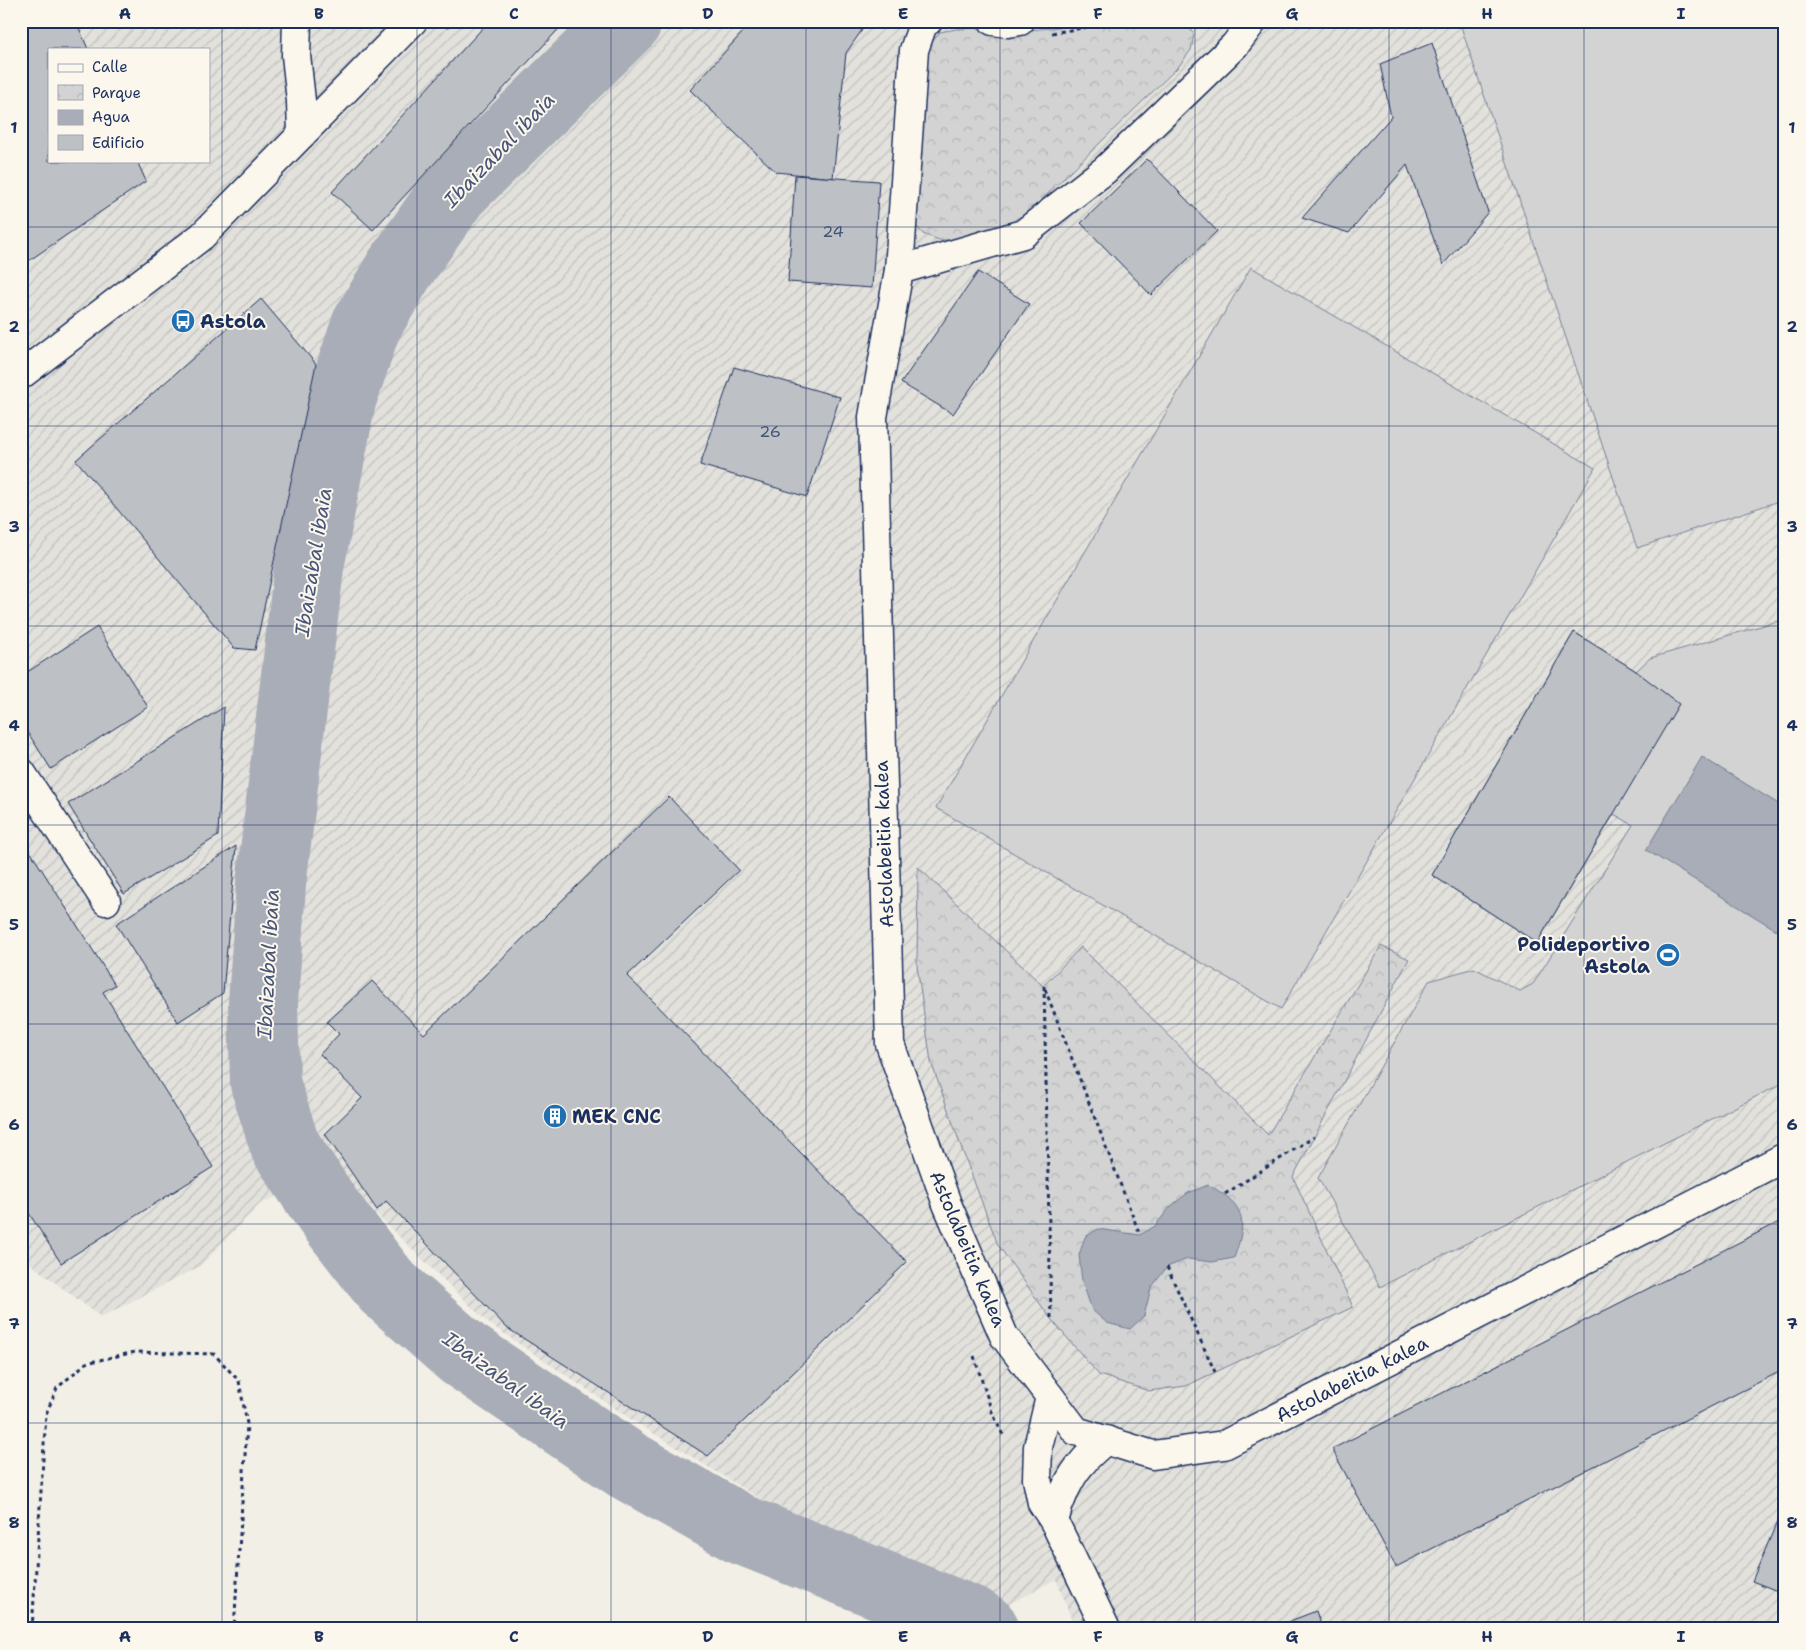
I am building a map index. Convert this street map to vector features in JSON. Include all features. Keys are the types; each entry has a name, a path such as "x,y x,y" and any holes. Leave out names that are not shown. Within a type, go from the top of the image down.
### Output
{"street":[{"path":"297,21 296,55 301,101 302,134"},
{"path":"21,375 202,236 413,21"},
{"name":"Astolabeitia kalea","path":"928,21 923,24 914,50 899,270 873,417 890,1044 947,1204 1004,1336 1076,1432 1153,1455 1224,1445 1785,1157"},
{"path":"993,21 1008,23 1020,21"},
{"path":"899,270 1023,234 1105,170 1235,45 1253,21"},
{"path":"21,772 106,901"},
{"path":"1050,1397 1038,1446 1037,1478 1042,1503 1054,1521 1106,1629"},
{"path":"1054,1521 1057,1508 1082,1462 1106,1440"}],"path":[{"path":"1051,1320 1044,986 1140,1235"},
{"path":"1225,1194 1314,1137"},
{"path":"1167,1266 1216,1372"},
{"path":"32,1629 46,1414 57,1388 86,1363 135,1352 214,1354 239,1381 247,1424 234,1629"}],"shaded area":[{"path":"21,21 1785,21 1785,1629 1075,1629 1056,1579 996,1611 878,1563 796,1521 632,1420 487,1322 383,1221 334,1167 259,1205 199,1267 101,1317 21,1257"}],"green space":[{"path":"1119,21 1183,21 1194,34 1191,50 1179,66 1025,216 1009,227 955,240 939,240 923,234 912,221 928,47 940,32 956,29 983,28 1010,32"},
{"path":"1459,21 1785,21 1785,499 1637,548"},
{"path":"1251,267 1595,468 1281,1009 936,808"},
{"name":"Polideportivo Astola","path":"1785,619 1785,1082 1380,1287 1318,1178 1429,981 1474,968 1520,991 1533,984 1633,825 1614,814 1537,943 1432,875 1574,632 1636,671 1650,658"},
{"path":"918,867 1043,986 1081,947 1268,1135 1381,946 1409,959 1293,1177 1353,1307 1186,1386 1149,1391 1099,1375 1051,1319 998,1245 963,1152 931,1062 917,966"}],"water":[{"path":"1702,757 1785,808 1785,919 1778,931 1646,850"},
{"path":"1208,1185 1230,1199 1240,1214 1242,1223 1241,1233 1234,1258 1212,1262 1188,1259 1167,1267 1151,1288 1144,1316 1130,1329 1107,1323 1092,1310 1082,1281 1079,1255 1085,1237 1098,1229 1140,1235 1155,1226 1171,1206 1188,1193"}],"building":[{"path":"21,21 76,21 88,48 48,48 48,162 137,162 146,181 21,266"},
{"path":"489,21 566,21 373,230 332,192"},
{"path":"753,21 851,21 862,30 846,53 833,178 776,172 690,90"},
{"path":"1432,43 1488,212 1443,265 1407,165 1349,233 1302,218 1391,117 1380,64"},
{"path":"1147,159 1217,231 1151,295 1081,223"},
{"path":"795,175 879,181 872,288 788,282"},
{"path":"978,272 1029,304 953,414 901,383"},
{"path":"261,299 316,364 255,650 234,648 76,460"},
{"path":"734,367 840,397 807,497 700,465"},
{"path":"97,627 148,707 51,769 21,722 21,676"},
{"path":"1574,632 1636,671 1679,704 1537,943 1432,875"},
{"path":"224,707 218,836 124,894 68,804"},
{"name":"MEK CNC","path":"669,797 739,870 627,976 907,1262 708,1456 507,1328 386,1201 377,1210 325,1134 362,1098 320,1054 339,1034 327,1022 372,981 424,1034"},
{"path":"21,837 115,985 103,992 213,1167 61,1263 21,1201"},
{"path":"236,846 223,993 178,1022 116,924"},
{"path":"1785,1219 1785,1369 1396,1567 1332,1449"},
{"path":"1785,1503 1785,1594 1752,1581"},
{"path":"1316,1611 1322,1629 1278,1629 1277,1626"}],"waterway":[{"name":"Ibaizabal ibaia","path":"627,21 454,191 399,270 366,326 341,400 309,567 271,885 263,1003 265,1083 285,1146 328,1211 387,1287 463,1354 627,1465 740,1529 972,1621 984,1629"}],"place":[{"name":"Astola","path":"183,321"},
{"name":"Polideportivo Astola","path":"1668,955"},
{"name":"MEK CNC","path":"555,1116"}]}
